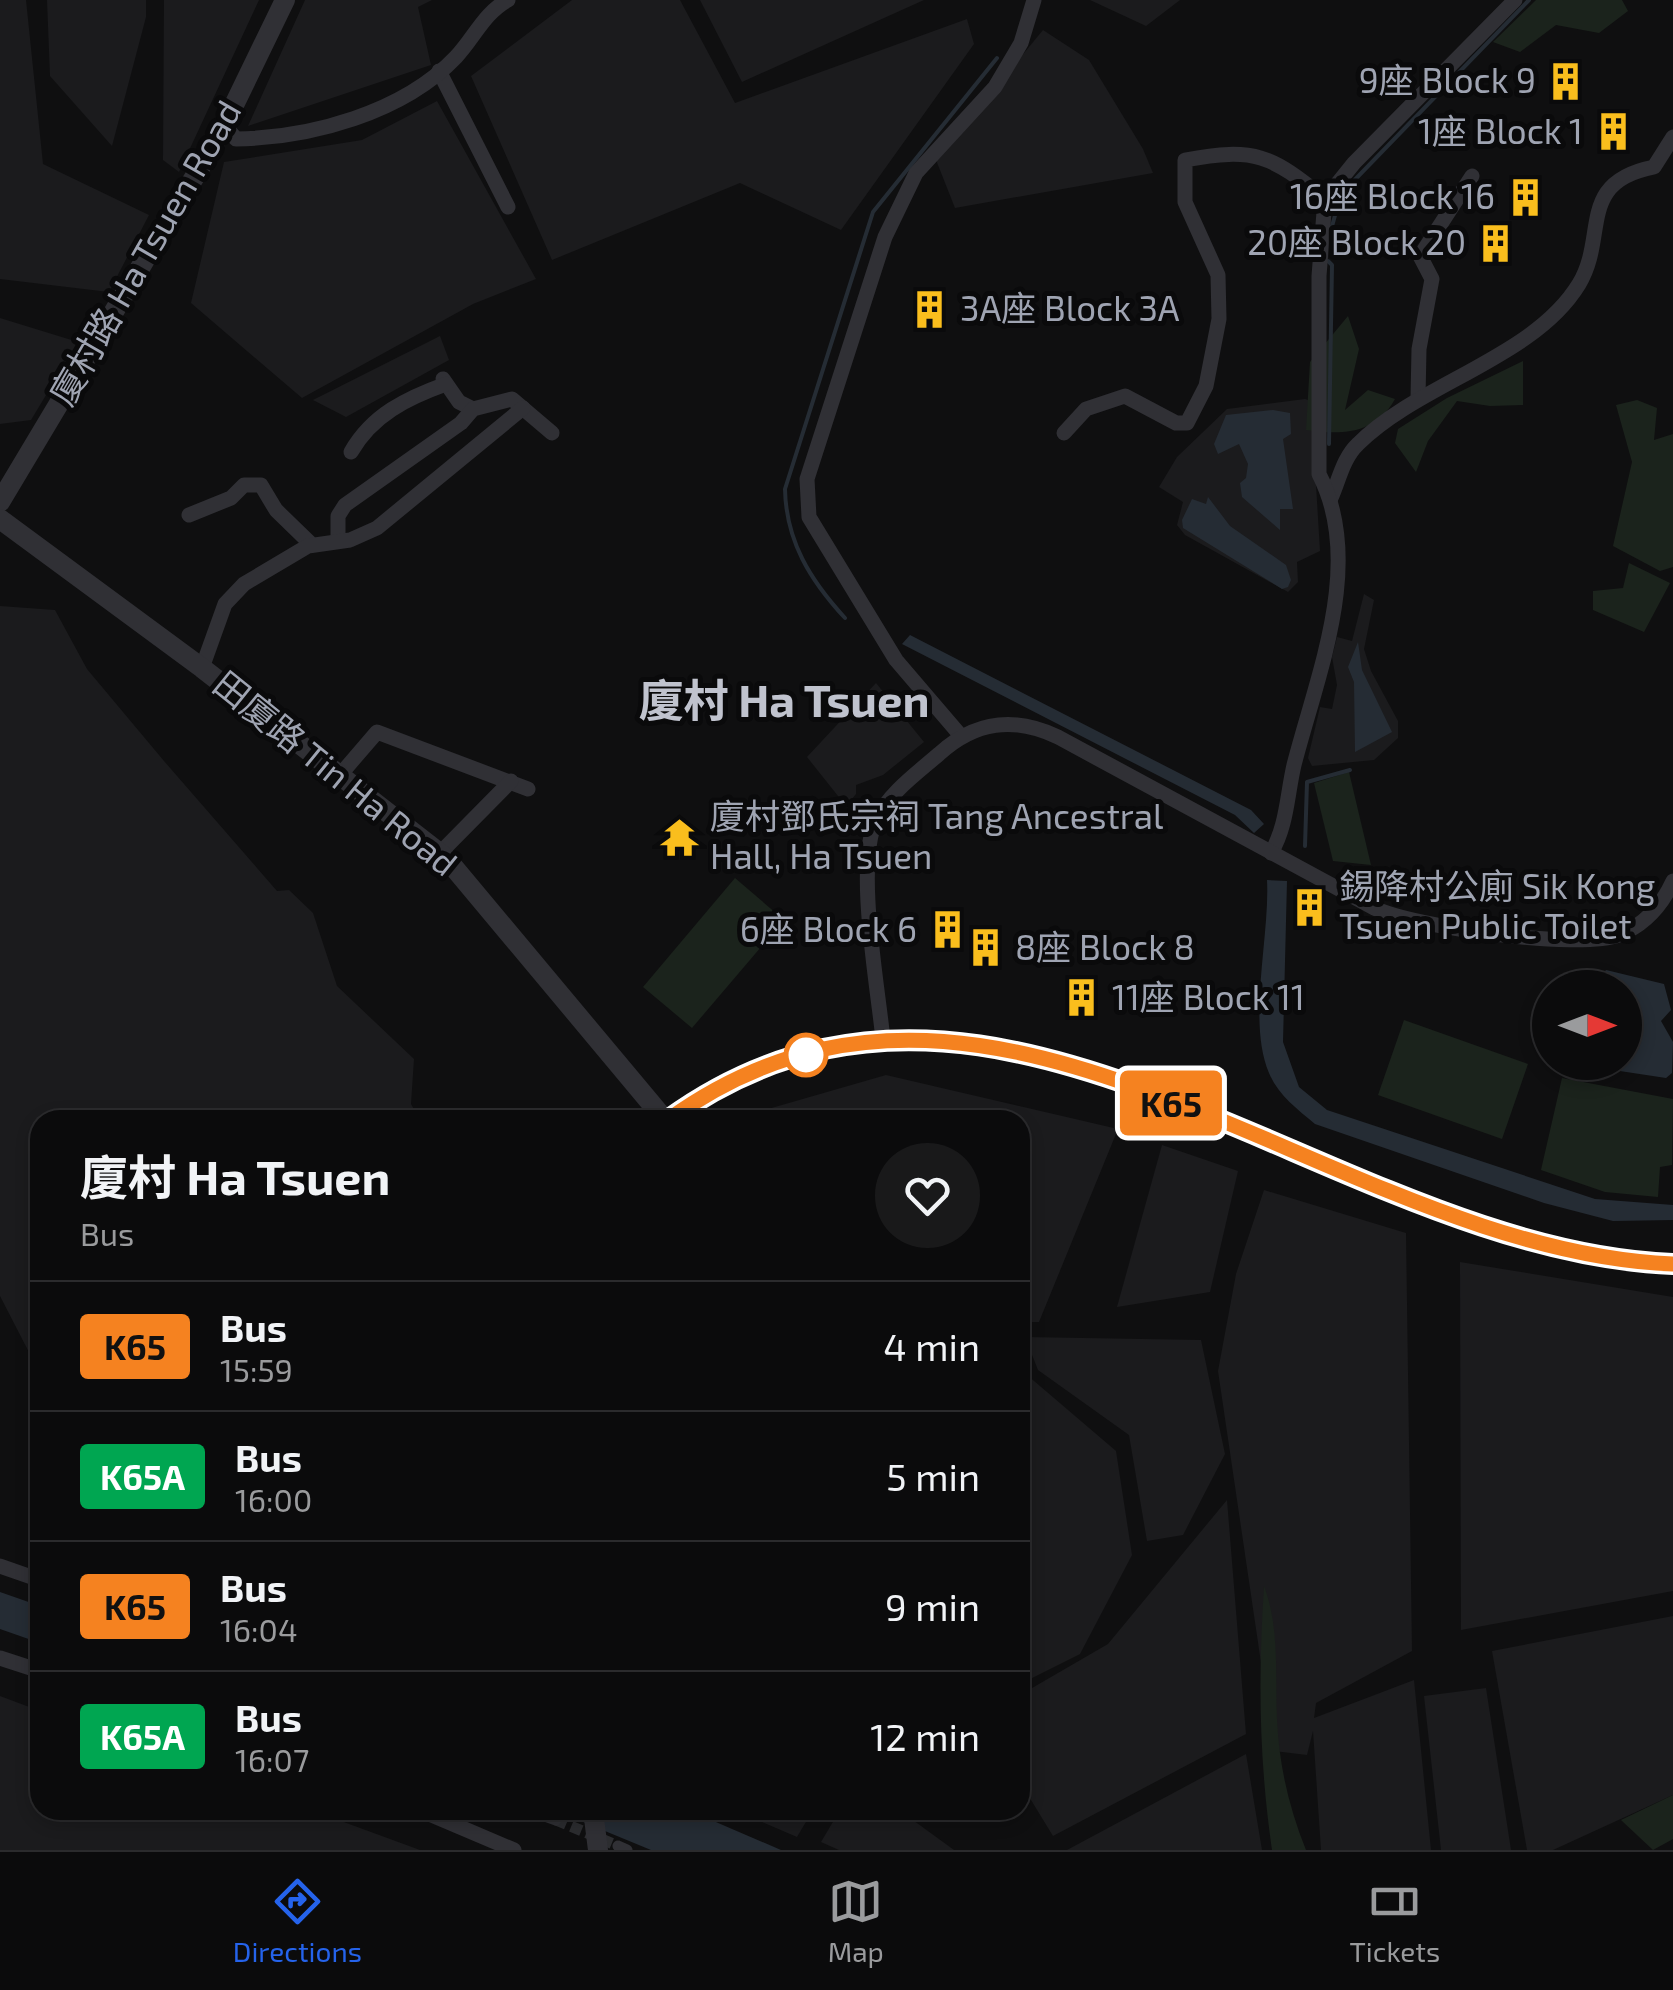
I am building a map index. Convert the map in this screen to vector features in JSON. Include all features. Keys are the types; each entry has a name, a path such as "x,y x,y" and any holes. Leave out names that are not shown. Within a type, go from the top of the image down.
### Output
{"street":[{"name":"廈村路 Ha Tsuen Road","path":"0,502 224,125 286,0"},
{"path":"224,125 236,139 316,129 380,107 456,57 485,18 508,0"},
{"path":"961,736 896,660 809,517 807,478 885,236 916,173 995,88 1022,43 1034,0"},
{"path":"1331,498 1319,474 1319,276 1325,199 1354,162 1515,0"},
{"path":"439,71 508,207"},
{"path":"1271,853 1281,836 1335,606 1331,498 1342,466 1357,444 1418,398 1522,338 1560,308 1581,282 1598,206 1608,188 1638,170 1654,167 1673,136"},
{"path":"1064,433 1086,409 1124,396 1176,424 1187,422 1206,386 1219,319 1218,275 1185,202 1185,160 1224,152 1261,155 1284,166 1325,199"},
{"path":"1418,398 1418,348 1432,279 1420,256 1472,176"},
{"path":"351,452 363,431 390,410 445,382 459,402 473,409"},
{"path":"338,541 338,516 346,505 460,424 473,409 502,398 523,408 552,433"},
{"path":"202,668 225,604 244,584 312,545 378,528 523,408"},
{"path":"188,515 231,498 244,485 262,485 276,510 312,545"},
{"name":"田廈路 Tin Ha Road","path":"0,520 202,668 440,853 485,901 659,1110"},
{"path":"883,1040 867,869 870,839 894,795 961,736 1000,724 1040,729 1374,908 1409,921 1582,940 1611,937 1638,925 1661,902 1673,881"},
{"path":"340,774 377,732 528,789"},
{"path":"440,853 510,781"},
{"path":"683,1110 721,1086 772,1065 883,1040 948,1039 1048,1056 1462,1222 1576,1252 1673,1264"},
{"path":"0,1566 30,1576"},
{"path":"0,1658 30,1668"},
{"path":"444,1820 514,1850"},
{"path":"598,1820 614,1849"}],"shaded area":[{"path":"0,0 26,0 43,164 149,215 109,292 0,279"},
{"path":"47,0 146,0 146,17 112,146 50,76"},
{"path":"164,0 259,0 179,172 163,160"},
{"path":"305,0 432,0 418,7 431,65 248,126"},
{"path":"572,0 680,0 735,103 967,19 974,44 841,230 740,183 552,260 471,76"},
{"path":"700,0 924,0 742,82"},
{"path":"1090,0 1180,0 1146,26"},
{"path":"1536,0 1622,0 1628,11 1599,33 1556,25 1520,52 1493,42"},
{"path":"1043,30 1089,60 1143,149 1153,173 955,208 936,160"},
{"path":"437,101 536,279 473,304 302,398 191,303 224,162 362,140"},
{"path":"1348,316 1359,349 1345,410 1368,390 1395,399 1378,420 1356,430 1306,430 1310,362"},
{"path":"0,318 78,342 31,420 0,424"},
{"path":"440,336 449,360 346,417 313,400"},
{"path":"1523,361 1523,405 1457,401 1428,441 1416,472 1395,443 1398,429 1447,398"},
{"path":"1637,400 1657,408 1654,440 1673,434 1673,567 1660,571 1613,546 1632,462 1616,405"},
{"path":"1311,401 1320,551 1297,562 1298,582 1288,592 1185,535 1177,525 1183,502 1159,487 1177,457 1227,409"},
{"path":"1273,410 1290,413 1291,434 1283,439 1293,509 1280,509 1280,530 1242,497 1240,483 1246,478 1248,464 1239,444 1218,454 1214,444 1226,415"},
{"path":"1208,497 1230,526 1286,565 1291,580 1288,587 1282,589 1183,528 1182,520 1192,499 1206,504"},
{"path":"1629,563 1670,583 1644,632 1593,610 1593,591 1623,588"},
{"path":"1364,594 1374,600 1364,649 1371,671 1398,721 1398,738 1374,760 1312,766 1308,758 1320,707 1332,709 1337,685 1332,657 1337,637 1352,641"},
{"path":"0,606 55,610 87,669 164,761 277,891 289,890 313,913 337,986 414,1059 411,1104 414,1110 30,1110 30,1354 0,1296"},
{"path":"910,635 1251,810 1264,824 1254,833 1235,815 902,644"},
{"path":"1358,642 1362,670 1392,732 1355,752 1354,682 1348,667"},
{"path":"876,683 924,742 883,775 856,785 856,794 846,806 807,757"},
{"path":"1349,772 1371,865 1333,861 1314,783"},
{"path":"735,878 784,920 692,1028 643,987"},
{"path":"1267,880 1287,881 1283,1042 1299,1087 1327,1110 1595,1199 1673,1205 1673,1220 1613,1221 1544,1203 1315,1124 1301,1113 1273,1081 1263,1052 1259,1004"},
{"path":"1642,979 1664,984 1671,1010 1661,1021 1673,1042 1672,1073 1666,1078 1642,1074"},
{"path":"1404,1020 1528,1064 1502,1139 1378,1095"},
{"path":"886,1075 1118,1129 1039,1322 1030,1322 1030,1110 764,1110"},
{"path":"1562,1080 1673,1099 1672,1165 1660,1167 1658,1197 1605,1192 1541,1170"},
{"path":"1162,1145 1238,1171 1210,1292 1117,1307"},
{"path":"1264,1190 1406,1233 1412,1651 1316,1703 1314,1718 1414,1680 1431,1850 1321,1850 1313,1731 1307,1755 1274,1751 1218,1371 1236,1274"},
{"path":"1460,1262 1673,1297 1673,1591 1461,1630"},
{"path":"1030,1337 1201,1340 1225,1454 1183,1535 1147,1541 1129,1435 1038,1370"},
{"path":"1030,1378 1116,1451 1132,1555 1080,1654 1030,1679"},
{"path":"1227,1500 1246,1734 1053,1836 1030,1798 1030,1689 1108,1644"},
{"path":"1264,1586 1275,1635 1283,1770 1306,1850 1272,1850 1261,1718"},
{"path":"0,1592 30,1602 30,1640 0,1629"},
{"path":"1673,1616 1673,1795 1553,1850 1527,1850 1492,1651"},
{"path":"1486,1688 1511,1850 1441,1850 1424,1696"},
{"path":"0,1696 30,1707 30,1820 338,1820 420,1850 0,1850"},
{"path":"1246,1754 1262,1850 1067,1850"},
{"path":"1673,1795 1673,1839 1653,1850 1621,1820"},
{"path":"578,1820 711,1820 781,1850 651,1850"},
{"path":"757,1820 807,1820 797,1837"},
{"path":"834,1820 913,1820 954,1850 839,1850 821,1842"}],"waterway":[{"path":"1329,237 1341,194 1529,0"},
{"path":"845,618 802,559 790,526 785,489 873,212 997,58"},
{"path":"1328,261 1332,265 1329,444"},
{"path":"1305,846 1307,782 1350,770"}],"tunnel":[{"path":"556,1820 618,1846"}],"bus line":[{"name":"K65","path":"682,1110 748,1074 854,1044 903,1038 984,1043 1048,1056 1098,1073 1462,1222 1545,1246 1673,1264"}],"place":[{"name":"9座 Block 9","path":"1566,81"},
{"name":"1座 Block 1","path":"1613,132"},
{"name":"16座 Block 16","path":"1525,197"},
{"name":"20座 Block 20","path":"1496,243"},
{"name":"3A座 Block 3A","path":"930,309"},
{"name":"廈村鄧氏宗祠 Tang Ancestral Hall, Ha Tsuen","path":"680,837"},
{"name":"錫降村公廁 Sik Kong Tsuen Public Toilet","path":"1309,907"},
{"name":"6座 Block 6","path":"947,930"},
{"name":"8座 Block 8","path":"985,948"},
{"name":"11座 Block 11","path":"1082,998"}],"district":[{"name":"廈村 Ha Tsuen","path":"784,701"}]}
